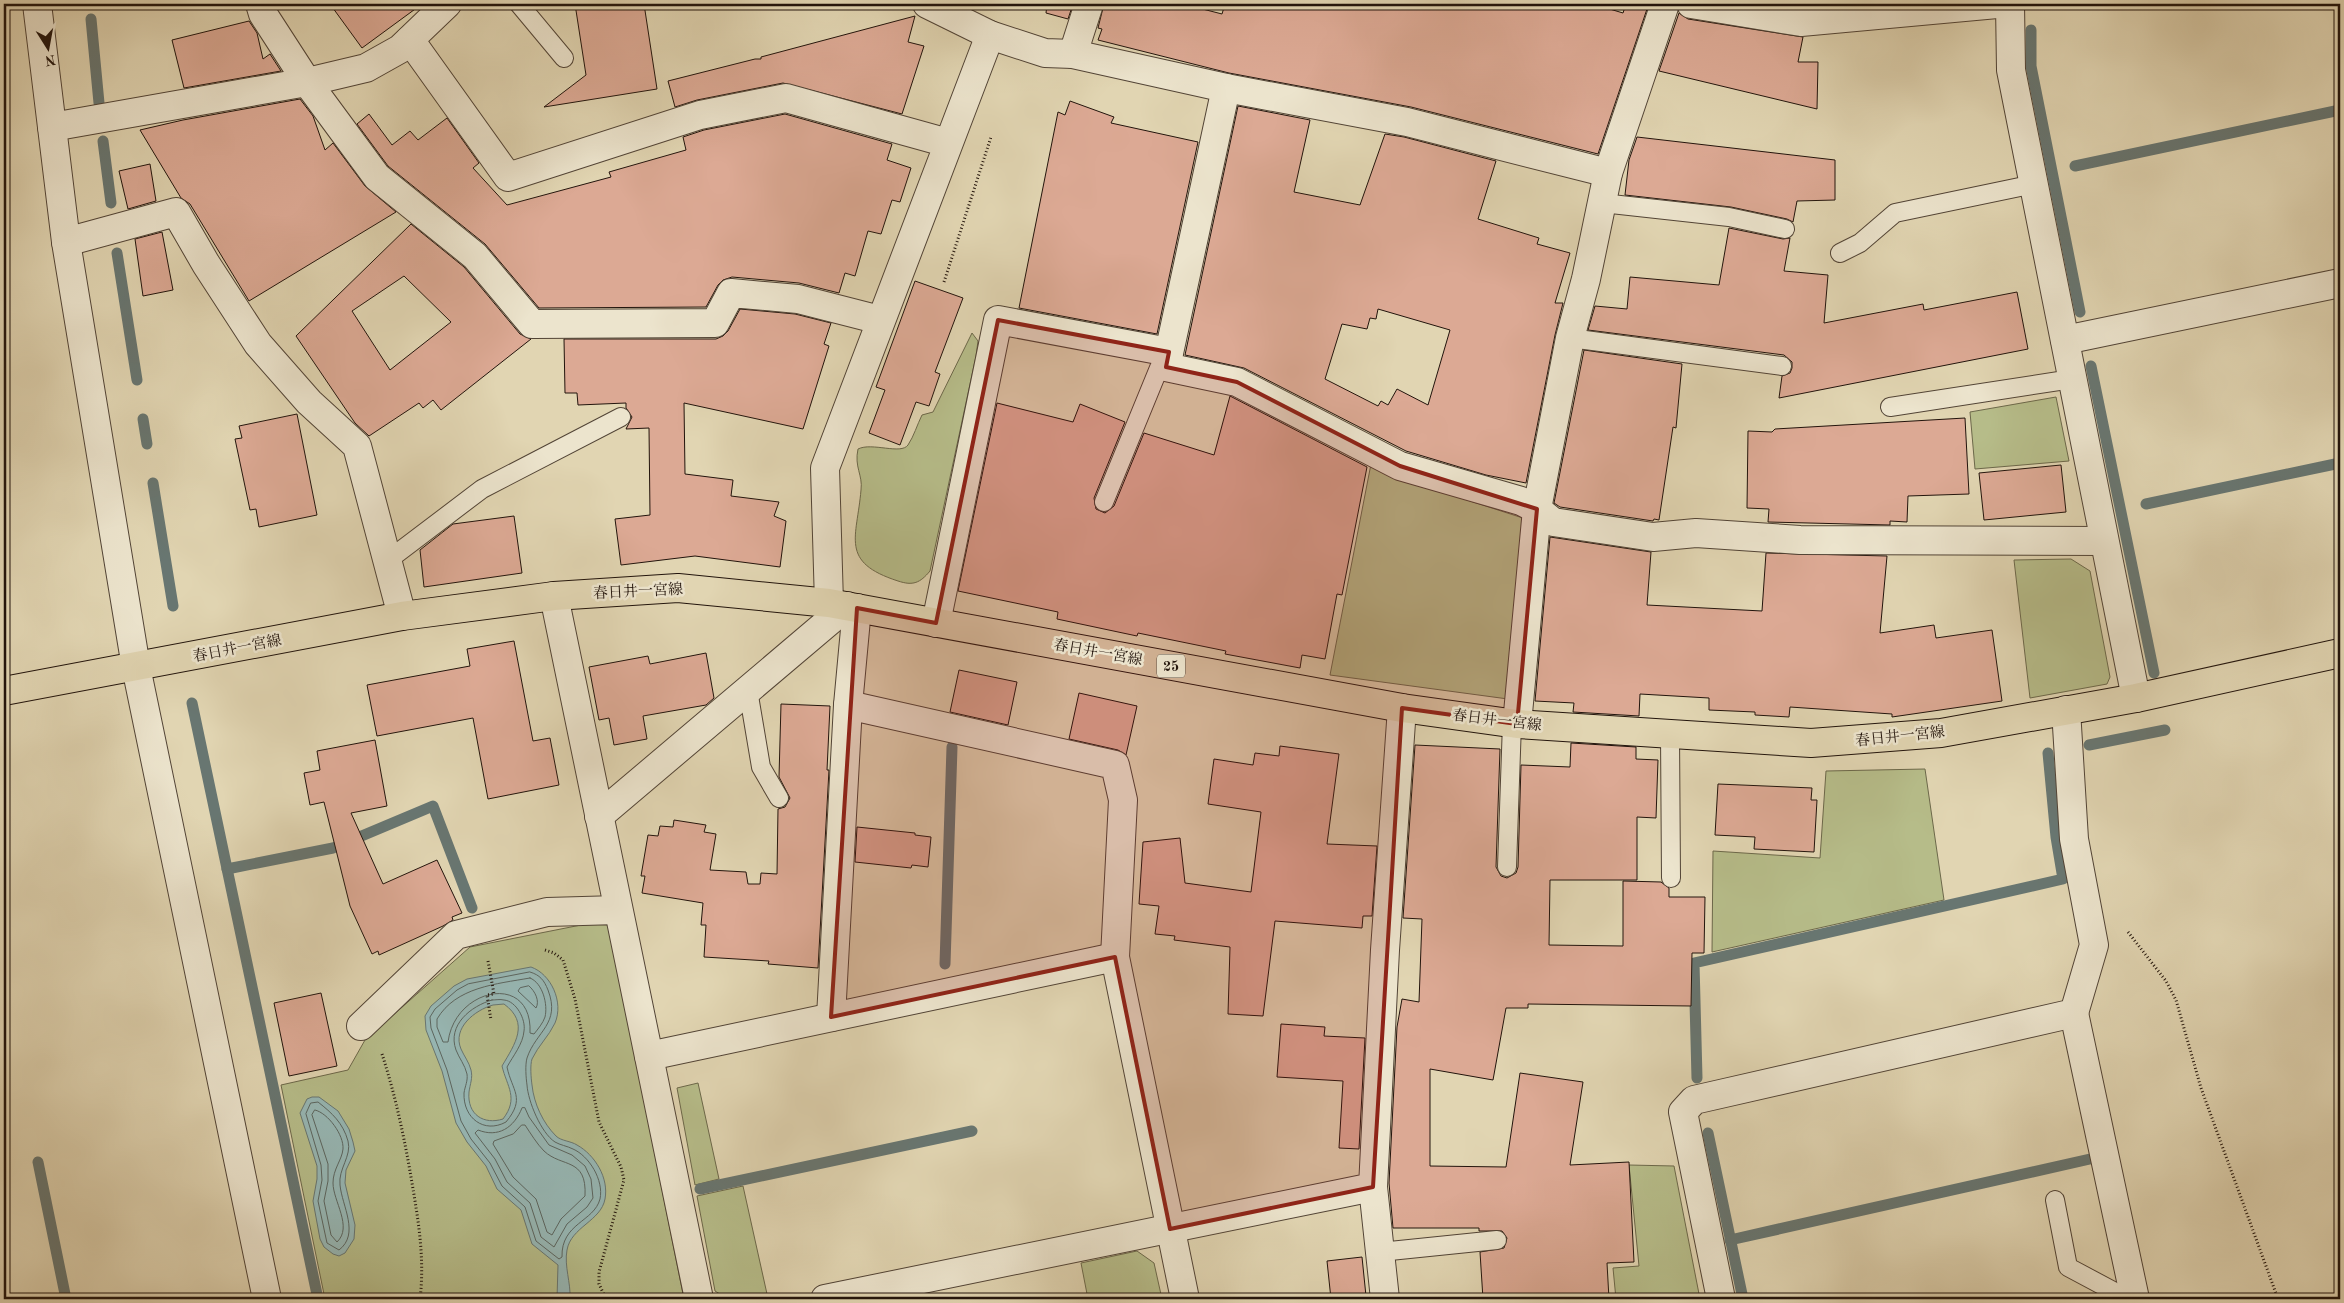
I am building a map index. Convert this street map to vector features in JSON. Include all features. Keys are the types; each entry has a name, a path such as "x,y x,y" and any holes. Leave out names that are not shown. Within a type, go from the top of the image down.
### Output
{"main road":[{"name":"春日井一宮線","path":"4,692 402,616 554,596 678,588 844,606 1402,708 1514,724 1811,743 1941,732 2136,698 2340,653"}],"street":[{"path":"37,4 66,242 136,667 267,1299"},
{"path":"260,4 263,14 307,82 377,177 474,256 532,324 715,323 731,293 798,299 880,320"},
{"path":"52,127 307,82 366,68 400,49 446,4"},
{"path":"927,4 990,35 1044,53 1072,54 1226,88 1406,122 1608,173"},
{"path":"1072,54 1089,4"},
{"path":"1514,724 1537,509 1570,338 1608,173 1664,4"},
{"path":"1692,4 1801,22 1997,4"},
{"path":"2010,4 2011,70 2136,698"},
{"path":"830,1017 848,705 844,606 825,468 990,35"},
{"path":"410,40 508,177 700,114 786,98 948,143"},
{"path":"1168,359 1226,88"},
{"path":"66,242 176,212 206,264 258,344 308,402 357,446 402,616"},
{"path":"2065,340 2340,283"},
{"path":"936,623 998,320 1168,359 1238,382 1400,466 1520,501 1537,509 1553,522 1653,538 1696,533 1800,540 2104,541"},
{"path":"554,596 699,1299"},
{"path":"599,816 844,606"},
{"path":"848,705 1115,765 1123,800 1115,957 1185,1299"},
{"path":"1384,1299 1373,1187 1385,950 1402,708"},
{"path":"2066,710 2074,838 2094,944 2074,1013 2135,1299"},
{"path":"365,1022 456,935 547,912 618,910"},
{"path":"649,1056 1115,957"},
{"path":"1721,1299 1683,1112 1694,1100 2074,1013"},
{"path":"825,1299 1373,1187"}],"lane":[{"path":"519,4 564,58"},
{"path":"1840,253 1860,244 1895,213 2034,184"},
{"path":"1602,203 1728,217 1785,229"},
{"path":"1570,338 1782,366"},
{"path":"1104,502 1159,368 1168,359"},
{"path":"1890,407 2072,379"},
{"path":"387,561 482,489 621,417"},
{"path":"748,690 761,767 779,798"},
{"path":"1507,868 1514,724"},
{"path":"1670,734 1671,878"},
{"path":"2055,1200 2068,1267 2128,1299"},
{"path":"1380,1252 1497,1240"}],"path":[{"path":"944,282 992,133"},
{"path":"2089,918 2104,921 2128,932 2166,981 2176,1000 2201,1088 2278,1299"},
{"path":"542,948 554,953 563,960 575,999 599,1122 621,1167 624,1180 599,1272 599,1284 606,1299"},
{"path":"490,968 494,994 487,995 491,1020"},
{"path":"365,1022 383,1057 405,1142 420,1240 422,1282 420,1299"}],"highlighted area":[{"path":"998,320 1169,352 1166,367 1237,382 1400,466 1537,509 1517,724 1402,708 1373,1187 1170,1229 1115,957 831,1017 857,608 936,623"}],"green space":[{"path":"972,333 978,341 976,356 930,571 916,582 898,581 879,574 867,566 859,557 855,535 861,485 857,461 858,449 871,447 899,449 908,445 922,415 933,412"},
{"path":"2056,397 2069,461 1975,469 1970,412"},
{"path":"1371,464 1399,478 1529,520 1508,699 1330,675"},
{"path":"2071,559 2090,571 2110,677 2107,684 2030,698 2014,560"},
{"path":"1925,769 1944,900 1712,952 1713,851 1820,858 1826,771"},
{"path":"586,924 609,925 684,1299 325,1299 281,1085 348,1070 365,1040 470,947"},
{"path":"698,1083 719,1179 695,1185 677,1088"},
{"path":"1629,1165 1674,1166 1700,1299 1616,1299 1613,1268 1639,1266"},
{"path":"743,1186 767,1294 734,1299 715,1291 697,1196"},
{"path":"1137,1251 1154,1263 1162,1299 1088,1299 1081,1263"}],"water":[{"path":"531,967 550,982 557,998 558,1006 555,1023 534,1054 531,1062 533,1092 543,1119 551,1131 561,1139 584,1149 595,1161 603,1175 606,1191 602,1207 574,1235 567,1250 566,1262 570,1299 557,1299 558,1265 532,1244 521,1210 497,1189 486,1166 467,1142 456,1123 442,1071 426,1030 425,1016 431,1006 454,986 467,979","holes":["504,1004 512,1011 518,1026 515,1042 502,1066 511,1099 508,1112 503,1119 489,1121 478,1116 471,1107 469,1092 472,1073 459,1041 462,1027 479,1011 493,1005"]},
{"path":"319,1097 338,1111 349,1129 355,1151 346,1170 345,1183 355,1225 354,1239 345,1253 339,1256 324,1247 320,1239 313,1201 317,1166 300,1113 307,1099"}],"building":[{"path":"330,4 422,4 362,48"},
{"path":"575,4 644,4 657,89 544,107 586,75"},
{"path":"1047,4 1073,4 1068,19 1046,13"},
{"path":"1104,4 1183,4 1222,14 1225,4 1593,4 1623,13 1626,4 1631,4 1647,9 1598,154 1411,107 1229,73 1098,40 1102,29 1098,28"},
{"path":"1679,13 1688,19 1803,37 1798,62 1818,62 1817,109 1659,71"},
{"path":"915,16 908,42 924,46 902,114 783,83 697,100 675,107 668,81 761,59 761,57"},
{"path":"249,21 257,33 263,59 270,54 281,71 184,88 172,40"},
{"path":"300,99 313,116 325,150 333,143 365,186 396,212 249,301 190,204 181,198 140,130 183,120"},
{"path":"1070,101 1114,117 1111,123 1198,142 1157,334 1019,308 1058,112 1065,115"},
{"path":"1238,106 1310,120 1294,192 1360,205 1385,134 1404,137 1496,161 1478,219 1539,238 1537,244 1570,253 1555,303 1563,303 1526,483 1486,475 1406,451 1244,368 1185,355","holes":["1378,309 1450,330 1428,405 1397,389 1388,405 1381,401 1378,406 1325,379 1342,324 1367,329 1370,318 1376,319"]},
{"path":"369,114 392,145 410,131 418,140 447,118 479,163 473,168 507,205 611,177 609,172 686,150 683,137 704,130 785,114 892,144 887,160 911,168 900,202 892,200 881,234 868,231 855,276 845,273 839,293 799,283 732,277 723,280 718,285 706,307 539,308 485,244 388,166 357,124"},
{"path":"1637,137 1835,160 1835,200 1797,201 1793,222 1787,219 1731,207 1625,195 1629,160"},
{"path":"150,164 156,201 128,209 119,171"},
{"path":"411,224 464,267 520,334 531,339 441,410 433,400 423,408 419,403 369,436 355,423 296,336","holes":["404,276 451,322 390,370 352,311"]},
{"path":"1729,228 1783,239 1790,238 1784,271 1828,275 1824,323 1923,304 1924,310 2017,292 2028,349 1779,398 1782,376 1790,373 1792,368 1792,362 1784,355 1588,330 1595,306 1627,309 1630,277 1719,285"},
{"path":"162,232 173,290 143,296 135,239"},
{"path":"915,281 963,298 935,372 940,374 929,406 916,402 900,445 869,433 885,390 876,387"},
{"path":"740,309 795,314 831,323 824,344 829,346 803,429 684,403 685,474 733,480 731,496 779,502 774,516 786,521 780,567 695,556 621,565 615,519 650,515 649,428 626,429 632,417 626,408 626,403 578,405 577,393 565,393 564,339 716,339 728,331"},
{"path":"1584,350 1682,364 1676,428 1673,427 1659,520 1654,519 1653,521 1560,507 1554,503"},
{"path":"1230,396 1367,467 1342,595 1337,594 1325,659 1302,655 1300,668 1225,654 1226,651 1138,633 1137,636 1057,619 1058,612 958,591 997,403 1073,422 1080,404 1125,422 1094,498 1096,509 1105,513 1114,506 1144,433 1214,455"},
{"path":"297,414 317,515 259,527 256,509 250,510 235,439 242,438 239,426"},
{"path":"1965,418 1969,494 1908,496 1907,522 1890,521 1890,525 1768,522 1769,509 1747,508 1748,431 1772,432 1775,429"},
{"path":"2061,465 2066,512 1984,520 1979,473"},
{"path":"514,516 522,573 424,587 420,550 453,524"},
{"path":"1550,537 1651,552 1647,605 1762,611 1766,553 1887,556 1880,633 1934,625 1936,638 1992,630 2002,701 1892,717 1892,714 1790,707 1789,717 1755,715 1755,712 1709,710 1709,698 1640,694 1639,716 1573,712 1574,703 1535,701"},
{"path":"514,641 533,741 550,738 559,785 488,799 473,718 377,736 367,685 470,666 467,649"},
{"path":"706,653 714,698 706,705 643,716 647,739 614,745 609,718 599,720 589,667 648,656 650,664"},
{"path":"959,670 1017,682 1008,725 950,712"},
{"path":"1079,693 1137,706 1126,755 1118,750 1069,739"},
{"path":"781,704 830,706 827,770 829,770 818,968 768,964 769,961 704,957 706,925 701,925 703,903 642,893 645,876 641,876 648,835 658,836 660,826 673,827 674,820 706,825 704,832 716,834 710,870 746,872 748,884 760,884 761,873 777,874 778,809 785,807 790,798 779,777"},
{"path":"375,740 387,806 351,813 383,884 437,860 462,913 452,917 453,920 443,926 379,955 378,951 372,954 350,906 324,802 310,805 304,773 320,770 317,751"},
{"path":"1571,743 1636,747 1636,759 1658,760 1656,818 1637,817 1637,880 1550,880 1549,945 1623,946 1623,881 1661,882 1669,888 1669,897 1705,897 1704,953 1692,953 1691,1006 1528,1004 1528,1008 1506,1008 1493,1080 1430,1069 1430,1166 1506,1167 1520,1073 1583,1082 1570,1165 1629,1162 1634,1262 1607,1263 1609,1299 1483,1299 1480,1252 1504,1248 1507,1238 1502,1231 1479,1231 1479,1228 1393,1228 1389,1183 1397,1027 1402,999 1419,1002 1422,919 1403,918 1415,745 1500,749 1496,867 1501,876 1507,878 1516,873 1518,867 1521,765 1570,767"},
{"path":"1280,746 1339,754 1327,844 1377,846 1372,916 1363,916 1362,928 1275,921 1263,1016 1228,1014 1230,947 1174,940 1175,936 1155,934 1159,906 1139,904 1143,842 1180,838 1185,883 1251,892 1261,812 1208,804 1214,759 1253,765 1255,753 1279,756"},
{"path":"1718,784 1812,788 1811,800 1817,800 1814,852 1754,849 1755,837 1715,835"},
{"path":"857,827 915,833 915,835 931,837 928,867 912,865 911,868 855,862"},
{"path":"321,993 337,1066 289,1076 274,1003"},
{"path":"1281,1024 1325,1027 1324,1036 1365,1038 1359,1149 1339,1148 1343,1081 1277,1077"},
{"path":"1362,1257 1366,1296 1331,1299 1327,1261"}],"waterway":[{"path":"91,19 99,103"},
{"path":"2031,30 2031,66 2080,312"},
{"path":"2075,166 2340,110"},
{"path":"103,141 111,203"},
{"path":"117,253 137,380"},
{"path":"2091,366 2154,673"},
{"path":"143,419 147,444"},
{"path":"2146,504 2340,463"},
{"path":"153,483 173,606"},
{"path":"192,703 318,1299"},
{"path":"2089,745 2165,730"},
{"path":"945,964 952,747"},
{"path":"1697,1078 1694,963 2063,879 2056,837 2048,753"},
{"path":"227,869 333,848 433,806 472,908"},
{"path":"700,1189 972,1131"},
{"path":"1708,1133 1743,1299"},
{"path":"1730,1240 2090,1159"},
{"path":"38,1162 66,1299"}]}
